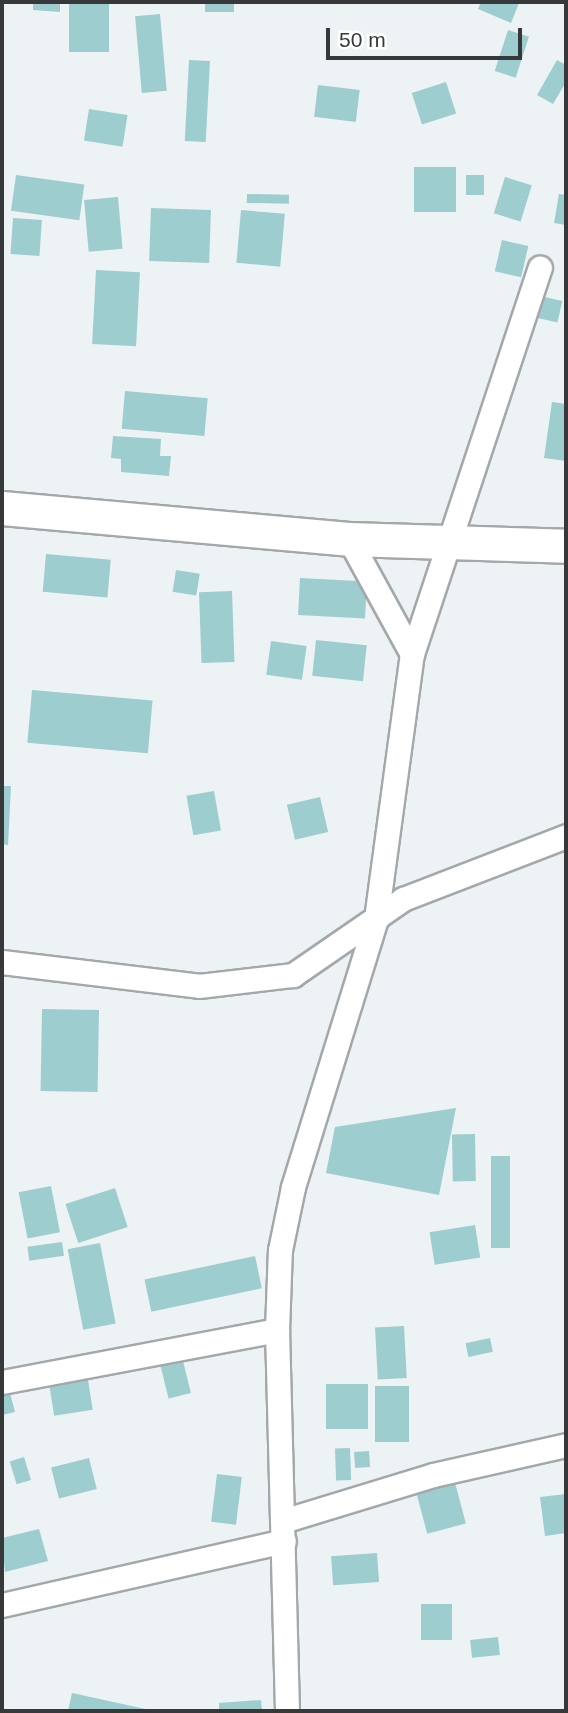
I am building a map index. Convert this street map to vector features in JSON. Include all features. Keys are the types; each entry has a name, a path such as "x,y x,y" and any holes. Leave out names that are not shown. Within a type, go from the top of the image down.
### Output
{"street":[{"path":"287,1711 285,1531 276,1330 280,1250 293,1187 376,919 412,654 455,540 540,268"},
{"path":"8,514 349,539 455,540 566,546"},
{"path":"349,539 412,654"},
{"path":"2,962 235,985 293,975 376,919 470,868 566,836"},
{"path":"2,1382 276,1330"},
{"path":"2,1605 285,1531 433,1475 566,1445"}],"building":[{"path":"33,2 60,2 60,12 33,10"},
{"path":"69,2 109,2 109,52 69,52"},
{"path":"205,2 234,2 234,12 205,12"},
{"path":"481,2 519,3 511,23 478,9"},
{"path":"160,14 167,91 142,93 135,16"},
{"path":"508,30 529,37 516,78 495,71"},
{"path":"189,60 210,61 206,142 185,141"},
{"path":"557,60 566,65 566,82 553,104 537,95"},
{"path":"446,82 456,113 422,125 412,93"},
{"path":"318,85 360,90 356,122 314,117"},
{"path":"89,109 128,115 123,147 84,141"},
{"path":"414,167 456,167 456,212 414,212"},
{"path":"16,175 84,185 79,220 11,211"},
{"path":"466,175 484,175 484,195 466,195"},
{"path":"505,177 532,185 521,222 494,213"},
{"path":"247,194 289,195 289,204 247,203"},
{"path":"559,194 566,195 566,225 554,223"},
{"path":"118,197 123,249 89,252 84,200"},
{"path":"151,208 211,210 209,263 149,261"},
{"path":"241,210 285,214 280,267 236,263"},
{"path":"13,218 42,220 39,256 10,254"},
{"path":"502,240 528,246 521,277 495,271"},
{"path":"96,270 140,272 136,346 92,344"},
{"path":"536,295 562,301 557,323 531,316"},
{"path":"125,391 208,398 204,436 122,429"},
{"path":"552,402 566,404 566,461 544,458"},
{"path":"113,436 161,439 160,456 171,456 169,476 121,472 121,459 111,458"},
{"path":"46,554 111,560 107,598 43,592"},
{"path":"176,570 200,574 196,595 173,592"},
{"path":"300,578 367,582 365,618 298,615"},
{"path":"232,591 234,662 201,663 199,592"},
{"path":"316,640 367,645 363,681 312,676"},
{"path":"271,641 307,646 302,680 266,675"},
{"path":"32,690 153,701 148,753 27,743"},
{"path":"2,786 11,786 8,845 2,844"},
{"path":"214,791 221,830 193,835 186,796"},
{"path":"320,797 328,832 295,840 287,805"},
{"path":"42,1009 99,1010 98,1092 41,1091"},
{"path":"456,1108 439,1195 326,1173 335,1127"},
{"path":"452,1134 475,1134 476,1181 453,1181"},
{"path":"491,1156 510,1156 510,1248 491,1248"},
{"path":"51,1186 60,1232 28,1238 19,1192"},
{"path":"115,1188 128,1227 78,1243 66,1204"},
{"path":"475,1225 480,1258 435,1265 430,1232"},
{"path":"62,1242 64,1256 29,1261 27,1247"},
{"path":"100,1243 116,1323 83,1330 68,1249"},
{"path":"255,1256 262,1288 151,1312 144,1279"},
{"path":"404,1326 407,1378 378,1379 375,1328"},
{"path":"490,1338 493,1352 468,1357 466,1343"},
{"path":"182,1357 191,1393 169,1398 160,1363"},
{"path":"88,1380 93,1410 54,1416 49,1386"},
{"path":"326,1384 368,1384 368,1429 326,1429"},
{"path":"375,1386 409,1386 409,1442 375,1442"},
{"path":"10,1393 15,1412 2,1415 2,1395"},
{"path":"350,1448 351,1480 336,1481 335,1449"},
{"path":"369,1451 370,1467 355,1468 354,1452"},
{"path":"24,1457 31,1480 17,1484 10,1461"},
{"path":"89,1458 97,1489 59,1498 51,1467"},
{"path":"217,1474 242,1477 236,1525 211,1522"},
{"path":"454,1479 466,1523 427,1534 415,1489"},
{"path":"566,1494 566,1533 545,1536 540,1497"},
{"path":"39,1529 48,1561 5,1572 2,1538"},
{"path":"377,1553 379,1582 333,1585 331,1556"},
{"path":"421,1604 452,1604 452,1640 421,1640"},
{"path":"498,1637 500,1655 472,1658 470,1640"},
{"path":"72,1693 150,1710 150,1711 68,1711"},
{"path":"261,1700 262,1711 219,1711 219,1703"}]}
